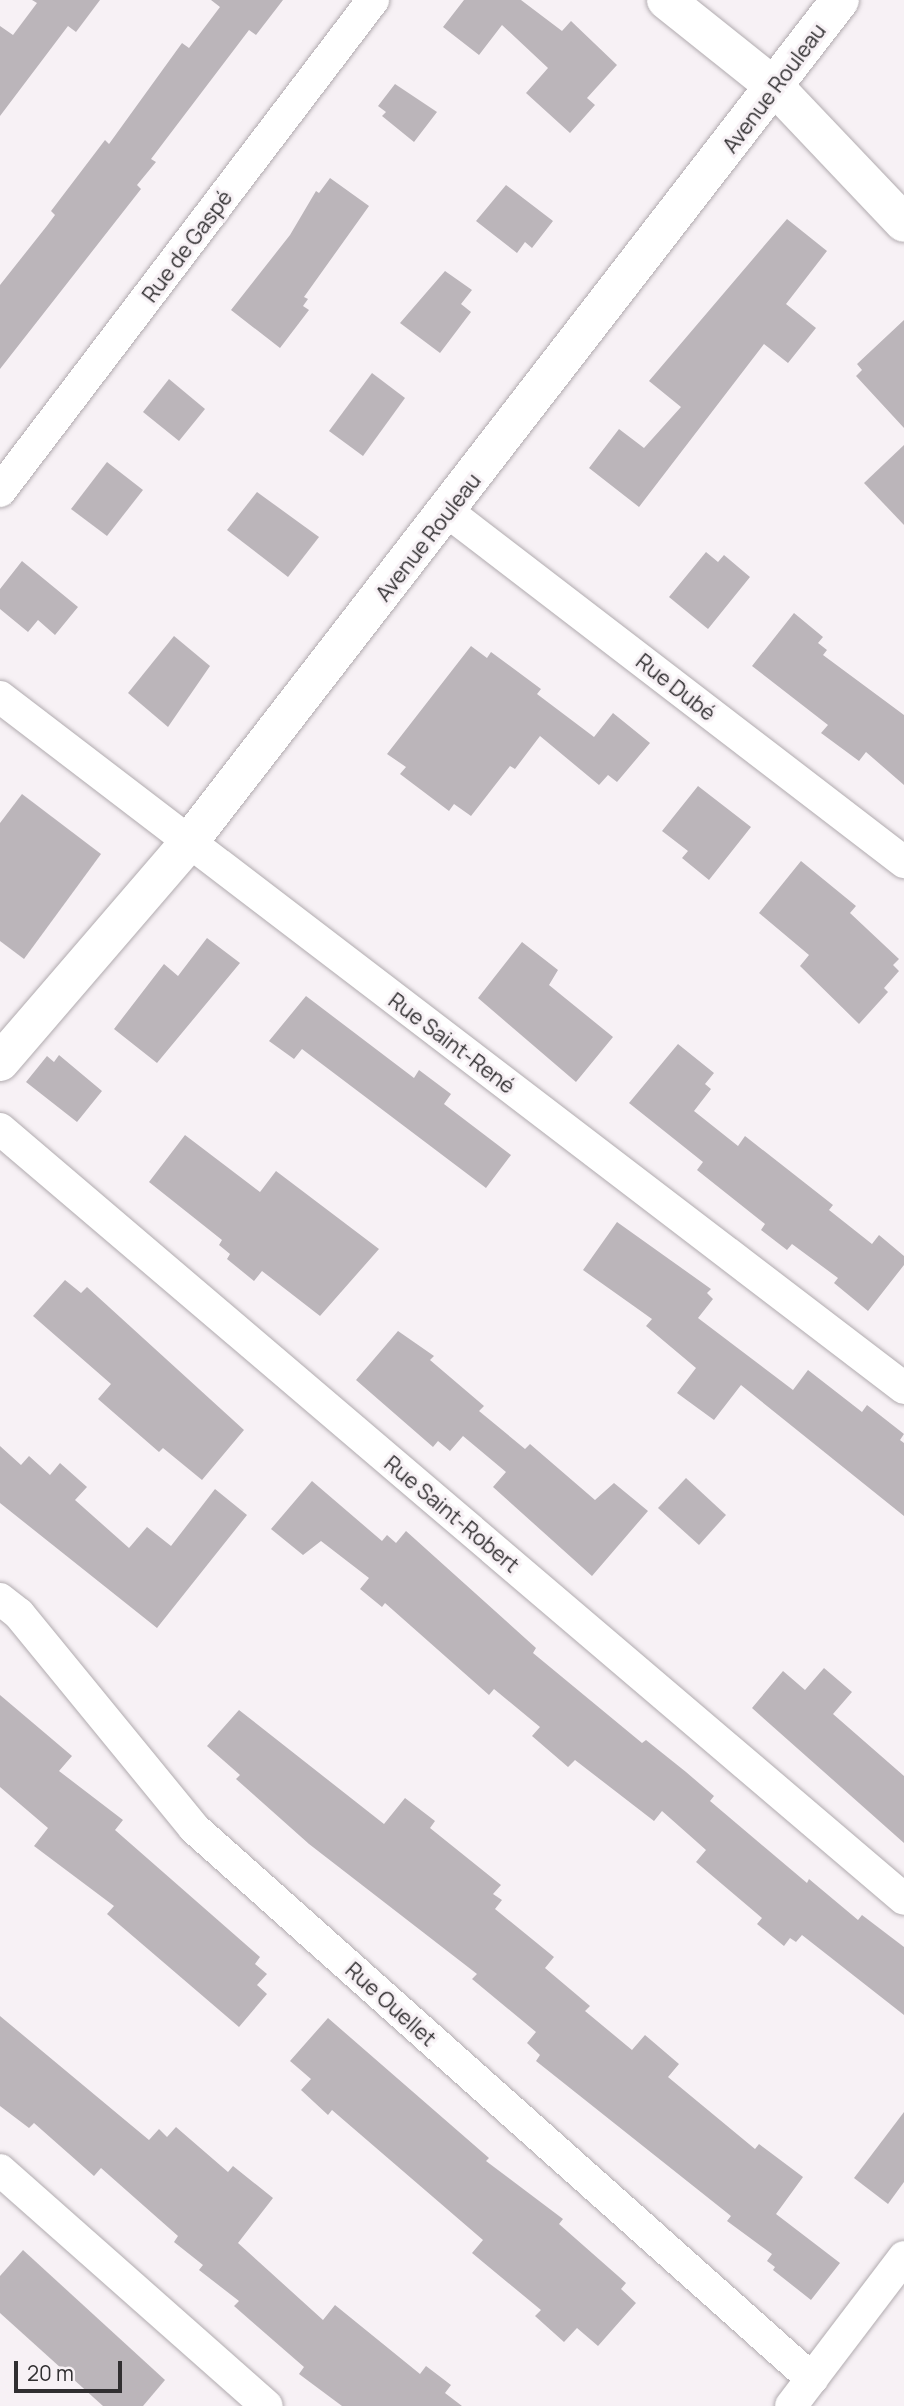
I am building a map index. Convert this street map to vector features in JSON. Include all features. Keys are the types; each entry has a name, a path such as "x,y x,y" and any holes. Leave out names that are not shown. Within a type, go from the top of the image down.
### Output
{"street":[{"name":"Rue de Gaspé","path":"0,491 373,0"},
{"path":"666,0 775,87 904,223"},
{"name":"Avenue Rouleau","path":"0,1062 189,842 448,512 840,0"},
{"name":"Rue Dubé","path":"448,512 904,862"},
{"name":"Rue Saint-René","path":"0,697 904,1388"},
{"name":"Rue Saint-Robert","path":"0,1129 904,1899"},
{"name":"Rue Ouellet","path":"0,1599 19,1614 194,1828 812,2379"},
{"path":"0,2170 267,2406"},
{"path":"791,2406 904,2257"}],"building":[{"path":"32,0 100,0 76,32 68,26 0,116 0,26 13,35 37,3"},
{"path":"211,0 283,0 256,35 249,30 151,159 156,162 137,185 141,189 0,369 0,285 55,215 51,211 105,140 109,144 182,43 189,48 220,7"},
{"path":"464,0 521,0 562,31 571,21 617,65 587,98 595,105 570,133 526,93 548,68 502,25 479,55 443,27"},
{"path":"395,84 437,112 414,142 382,116 386,112 378,106"},
{"path":"330,178 369,206 304,297 308,299 303,306 309,310 280,348 231,310 290,235 316,191 319,193"},
{"path":"506,185 553,221 532,248 525,242 517,253 476,221"},
{"path":"787,219 827,251 786,304 816,328 788,363 764,344 639,507 589,468 619,429 644,448 681,407 649,381"},
{"path":"445,271 472,290 461,304 471,312 440,353 400,323"},
{"path":"904,320 904,428 856,376 862,370 857,364"},
{"path":"372,373 405,398 363,456 329,431"},
{"path":"169,379 205,409 179,441 143,412"},
{"path":"904,445 904,525 864,483"},
{"path":"107,462 143,490 107,536 71,509"},
{"path":"257,492 319,537 288,577 227,530"},
{"path":"706,552 718,562 724,555 750,577 708,629 669,597"},
{"path":"22,561 78,607 55,635 38,620 28,632 0,609 0,589"},
{"path":"794,613 823,637 818,643 827,650 823,655 904,715 904,785 866,752 859,761 821,733 828,725 752,666"},
{"path":"174,636 210,666 168,727 128,693"},
{"path":"471,646 487,658 491,652 541,689 537,694 594,737 613,713 650,743 617,782 608,775 599,785 540,736 515,769 510,766 471,816 454,804 449,811 400,774 406,767 387,754"},
{"path":"698,786 751,827 709,880 682,858 688,851 662,831"},
{"path":"22,794 101,854 24,959 0,941 0,823"},
{"path":"801,861 856,906 850,913 899,959 893,965 899,971 884,988 888,992 859,1024 800,966 809,955 759,913"},
{"path":"207,938 240,963 157,1063 114,1029 164,964 178,976"},
{"path":"522,942 558,970 549,985 613,1037 576,1082 478,998"},
{"path":"306,996 414,1078 419,1070 451,1094 444,1104 511,1155 486,1188 302,1049 294,1059 269,1041"},
{"path":"678,1044 714,1073 705,1084 711,1089 694,1111 738,1146 745,1136 833,1205 829,1210 872,1244 879,1235 904,1256 904,1265 868,1311 834,1283 838,1278 792,1244 787,1250 761,1230 765,1224 697,1170 703,1162 629,1103"},
{"path":"59,1055 102,1091 77,1122 26,1082 47,1056 54,1062"},
{"path":"185,1135 260,1192 276,1171 379,1249 320,1316 262,1271 254,1281 227,1259 230,1254 219,1245 222,1240 149,1182"},
{"path":"617,1222 711,1289 707,1293 713,1299 698,1318 793,1390 808,1370 862,1412 867,1405 904,1434 900,1440 904,1443 904,1516 741,1385 714,1420 677,1393 696,1368 646,1326 652,1319 583,1270"},
{"path":"65,1280 81,1293 87,1287 244,1430 202,1480 163,1448 159,1452 98,1399 111,1384 33,1316"},
{"path":"398,1331 434,1356 430,1360 484,1406 479,1411 525,1449 530,1444 595,1500 614,1483 648,1511 592,1576 493,1487 506,1472 463,1436 450,1451 438,1441 433,1447 356,1380"},
{"path":"0,1446 21,1465 29,1456 50,1475 60,1463 87,1487 75,1500 129,1548 147,1527 171,1546 215,1489 247,1515 157,1628 0,1503"},
{"path":"686,1478 726,1515 699,1545 658,1508"},
{"path":"312,1481 382,1541 387,1535 396,1543 406,1531 536,1648 533,1653 642,1743 646,1740 686,1772 714,1796 710,1801 807,1883 809,1879 858,1920 862,1915 904,1947 904,2015 802,1935 796,1942 790,1938 784,1946 757,1924 762,1918 696,1862 706,1850 662,1811 654,1821 575,1760 568,1767 532,1736 540,1727 494,1689 489,1695 385,1603 382,1607 360,1589 369,1578 321,1541 303,1555 271,1529"},
{"path":"824,1668 852,1692 833,1714 904,1776 904,1843 752,1708 783,1671 805,1690"},
{"path":"0,1695 72,1756 59,1771 123,1820 115,1830 260,1957 255,1964 267,1974 257,1985 267,1994 239,2027 107,1914 114,1906 34,1846 48,1828 0,1787"},
{"path":"239,1710 384,1824 405,1798 435,1821 430,1828 501,1885 493,1894 502,1900 495,1909 554,1957 545,1968 590,2006 585,2011 632,2050 645,2035 679,2064 668,2077 755,2149 759,2144 803,2177 776,2214 840,2263 811,2300 773,2270 775,2267 767,2261 772,2254 727,2221 731,2216 536,2061 540,2055 527,2043 536,2032 472,1979 477,1974 309,1844 236,1779 240,1775 207,1746"},
{"path":"0,2016 149,2140 159,2129 167,2137 176,2127 228,2172 233,2166 273,2198 238,2243 323,2320 335,2305 420,2374 426,2366 451,2385 445,2393 462,2406 342,2406 299,2374 304,2367 234,2306 239,2301 199,2270 203,2265 174,2242 178,2236 101,2168 94,2176 34,2123 29,2128 0,2106"},
{"path":"328,2018 489,2158 486,2161 563,2219 559,2224 626,2283 621,2289 636,2303 598,2346 577,2328 564,2342 535,2316 541,2310 472,2253 483,2240 332,2110 328,2115 301,2090 311,2079 290,2061"},
{"path":"904,2112 904,2182 888,2204 854,2178"},
{"path":"23,2250 165,2380 143,2406 103,2406 0,2313 0,2276"}]}
